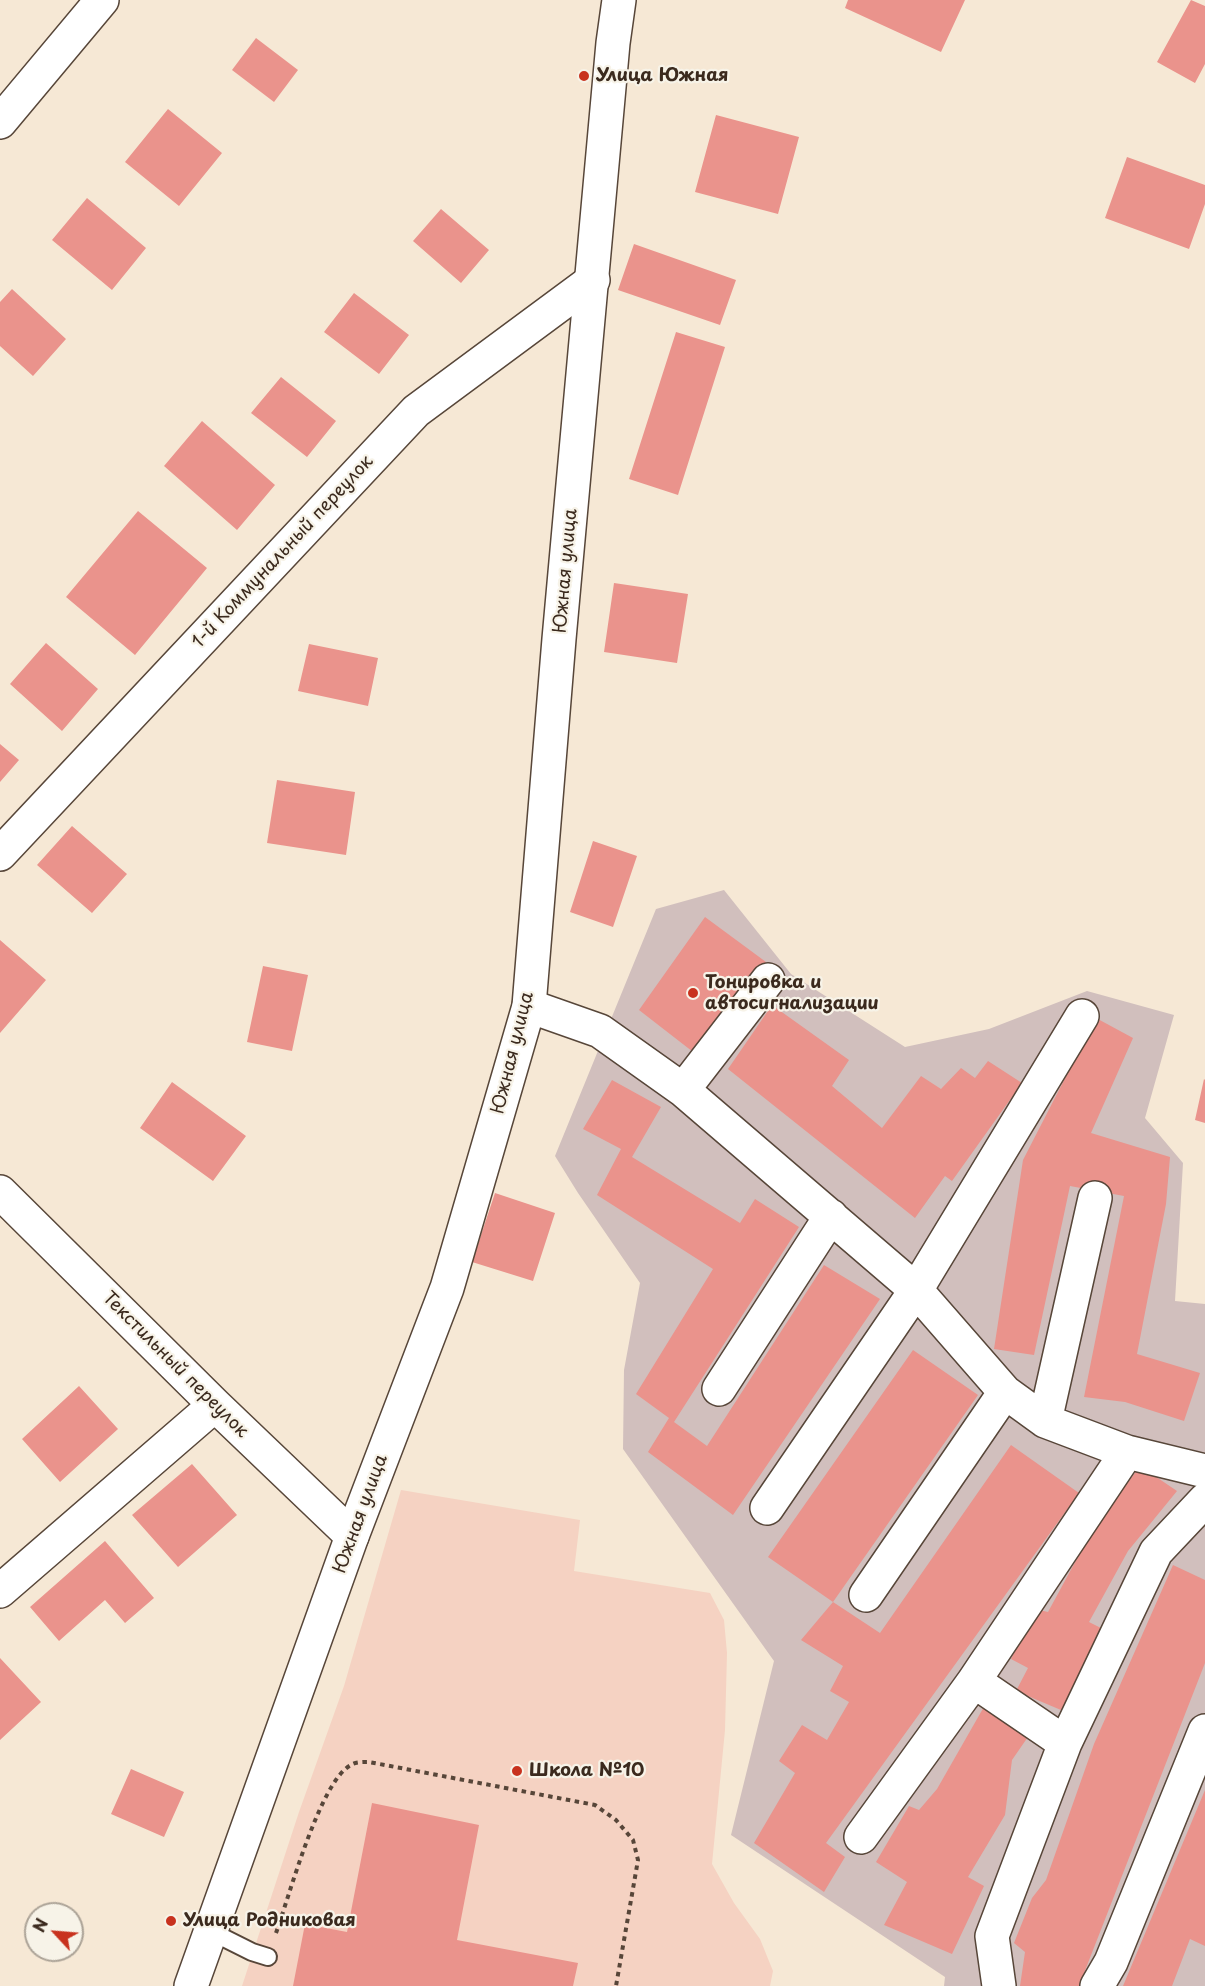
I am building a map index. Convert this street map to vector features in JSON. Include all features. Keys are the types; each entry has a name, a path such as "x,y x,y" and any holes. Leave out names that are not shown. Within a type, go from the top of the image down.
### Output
{"street":[{"path":"0,122 102,0"},
{"name":"Южная улица","path":"191,1986 351,1536 447,1288 529,1006 559,639 613,43 619,0"},
{"name":"1-й Коммунальный переулок","path":"0,854 416,411 593,280"},
{"path":"683,1090 768,980"},
{"path":"529,1006 600,1031 683,1090 916,1290 1005,1392 1045,1421 1127,1452 1205,1471"},
{"path":"767,1508 916,1290 1082,1016"},
{"name":"Текстильный переулок","path":"0,1192 351,1536"},
{"path":"1045,1421 1095,1198"},
{"path":"719,1389 831,1216"},
{"path":"866,1594 1005,1392"},
{"path":"0,1591 215,1405"},
{"path":"861,1837 974,1681 1127,1452"},
{"path":"999,1986 992,1936 1065,1743 1156,1552 1205,1500"},
{"path":"974,1681 1065,1743"},
{"path":"1097,1986 1111,1962 1205,1731"}],"lane":[{"path":"212,1932 252,1952 268,1957"}],"path":[{"path":"268,1957 320,1805 337,1778 351,1764 369,1762 595,1805 616,1820 633,1840 638,1860 616,1986"}],"shaded area":[{"path":"724,890 791,974 905,1047 989,1029 1087,991 1174,1015 1145,1118 1183,1163 1175,1301 1205,1304 1205,1986 944,1986 945,1977 731,1835 774,1661 623,1449 624,1370 640,1283 555,1156 656,909"},
{"name":"Школа №10","path":"401,1490 580,1520 574,1571 710,1593 724,1620 727,1653 725,1730 712,1864 734,1903 760,1939 773,1971 770,1986 242,1986 299,1812 344,1686"}],"building":[{"path":"848,0 965,0 941,52 845,8"},
{"path":"1191,0 1205,6 1205,64 1195,83 1157,62"},
{"path":"256,38 298,70 274,102 232,70"},
{"path":"168,109 222,153 179,206 125,162"},
{"path":"716,115 799,137 778,214 695,192"},
{"path":"1127,157 1205,185 1205,204 1189,249 1105,218"},
{"path":"87,198 146,248 112,290 52,240"},
{"path":"441,209 489,250 461,283 413,241"},
{"path":"634,244 736,280 720,325 618,290"},
{"path":"12,289 66,339 33,376 0,346 0,302"},
{"path":"354,293 409,335 379,374 324,332"},
{"path":"676,332 725,347 678,495 629,479"},
{"path":"281,377 336,421 307,457 251,413"},
{"path":"202,421 275,485 237,530 164,466"},
{"path":"138,511 207,568 135,655 66,597"},
{"path":"614,583 688,594 677,663 604,652"},
{"path":"46,643 98,689 62,731 10,684"},
{"path":"309,644 378,658 368,706 298,691"},
{"path":"0,744 19,760 0,782"},
{"path":"277,780 355,792 346,855 267,843"},
{"path":"72,826 127,874 92,913 37,865"},
{"path":"593,841 637,856 613,927 570,912"},
{"path":"705,917 766,962 697,1055 639,1010"},
{"path":"0,940 46,980 0,1033"},
{"path":"263,966 308,975 292,1051 247,1042"},
{"path":"772,1005 849,1060 832,1086 882,1128 921,1076 941,1089 961,1068 975,1078 988,1061 1022,1083 952,1181 945,1176 915,1218 728,1069"},
{"path":"1096,1018 1133,1038 1091,1133 1170,1157 1166,1204 1137,1354 1200,1373 1184,1421 1125,1402 1084,1397 1124,1196 1070,1186 1034,1355 994,1349 1023,1160"},
{"path":"612,1080 661,1107 632,1157 740,1223 755,1199 799,1227 674,1422 707,1446 824,1265 880,1299 733,1515 648,1452 669,1418 636,1394 713,1269 597,1195 621,1149 583,1129"},
{"path":"1205,1080 1205,1123 1195,1120"},
{"path":"172,1082 246,1136 213,1181 140,1128"},
{"path":"495,1193 555,1213 533,1281 472,1262"},
{"path":"913,1350 978,1395 833,1602 768,1557"},
{"path":"79,1386 118,1429 60,1482 22,1439"},
{"path":"1011,1445 1079,1493 826,1843 845,1857 824,1892 754,1843 795,1773 779,1761 802,1725 827,1740 849,1702 830,1691 843,1666 801,1640 833,1602 880,1633"},
{"path":"192,1464 237,1515 178,1567 132,1515"},
{"path":"1140,1466 1177,1491 1128,1551 1089,1622 1103,1629 1068,1713 1016,1691 1028,1668 1011,1659 1035,1609 1048,1612 1092,1531"},
{"path":"105,1541 154,1598 125,1623 105,1600 59,1641 30,1607"},
{"path":"1173,1565 1205,1580 1205,1663 1079,1986 1020,1986 1025,1952 1014,1943 1032,1898 1046,1880 1094,1744"},
{"path":"0,1658 41,1702 0,1740"},
{"path":"985,1705 1030,1734 1012,1760 1005,1815 968,1877 984,1886 952,1954 884,1925 907,1882 876,1862 909,1806 919,1810 937,1789"},
{"path":"131,1769 184,1792 164,1837 111,1814"},
{"path":"1205,1790 1205,1946 1190,1939 1172,1986 1123,1986"},
{"path":"372,1803 479,1825 457,1940 578,1963 573,1986 293,1986 305,1924 347,1932"}],"place":[{"name":"Улица Южная","path":"584,76"},
{"name":"Тонировка и автосигнализации","path":"693,993"},
{"name":"Школа №10","path":"517,1771"},
{"name":"Улица Родниковая","path":"171,1921"}]}
